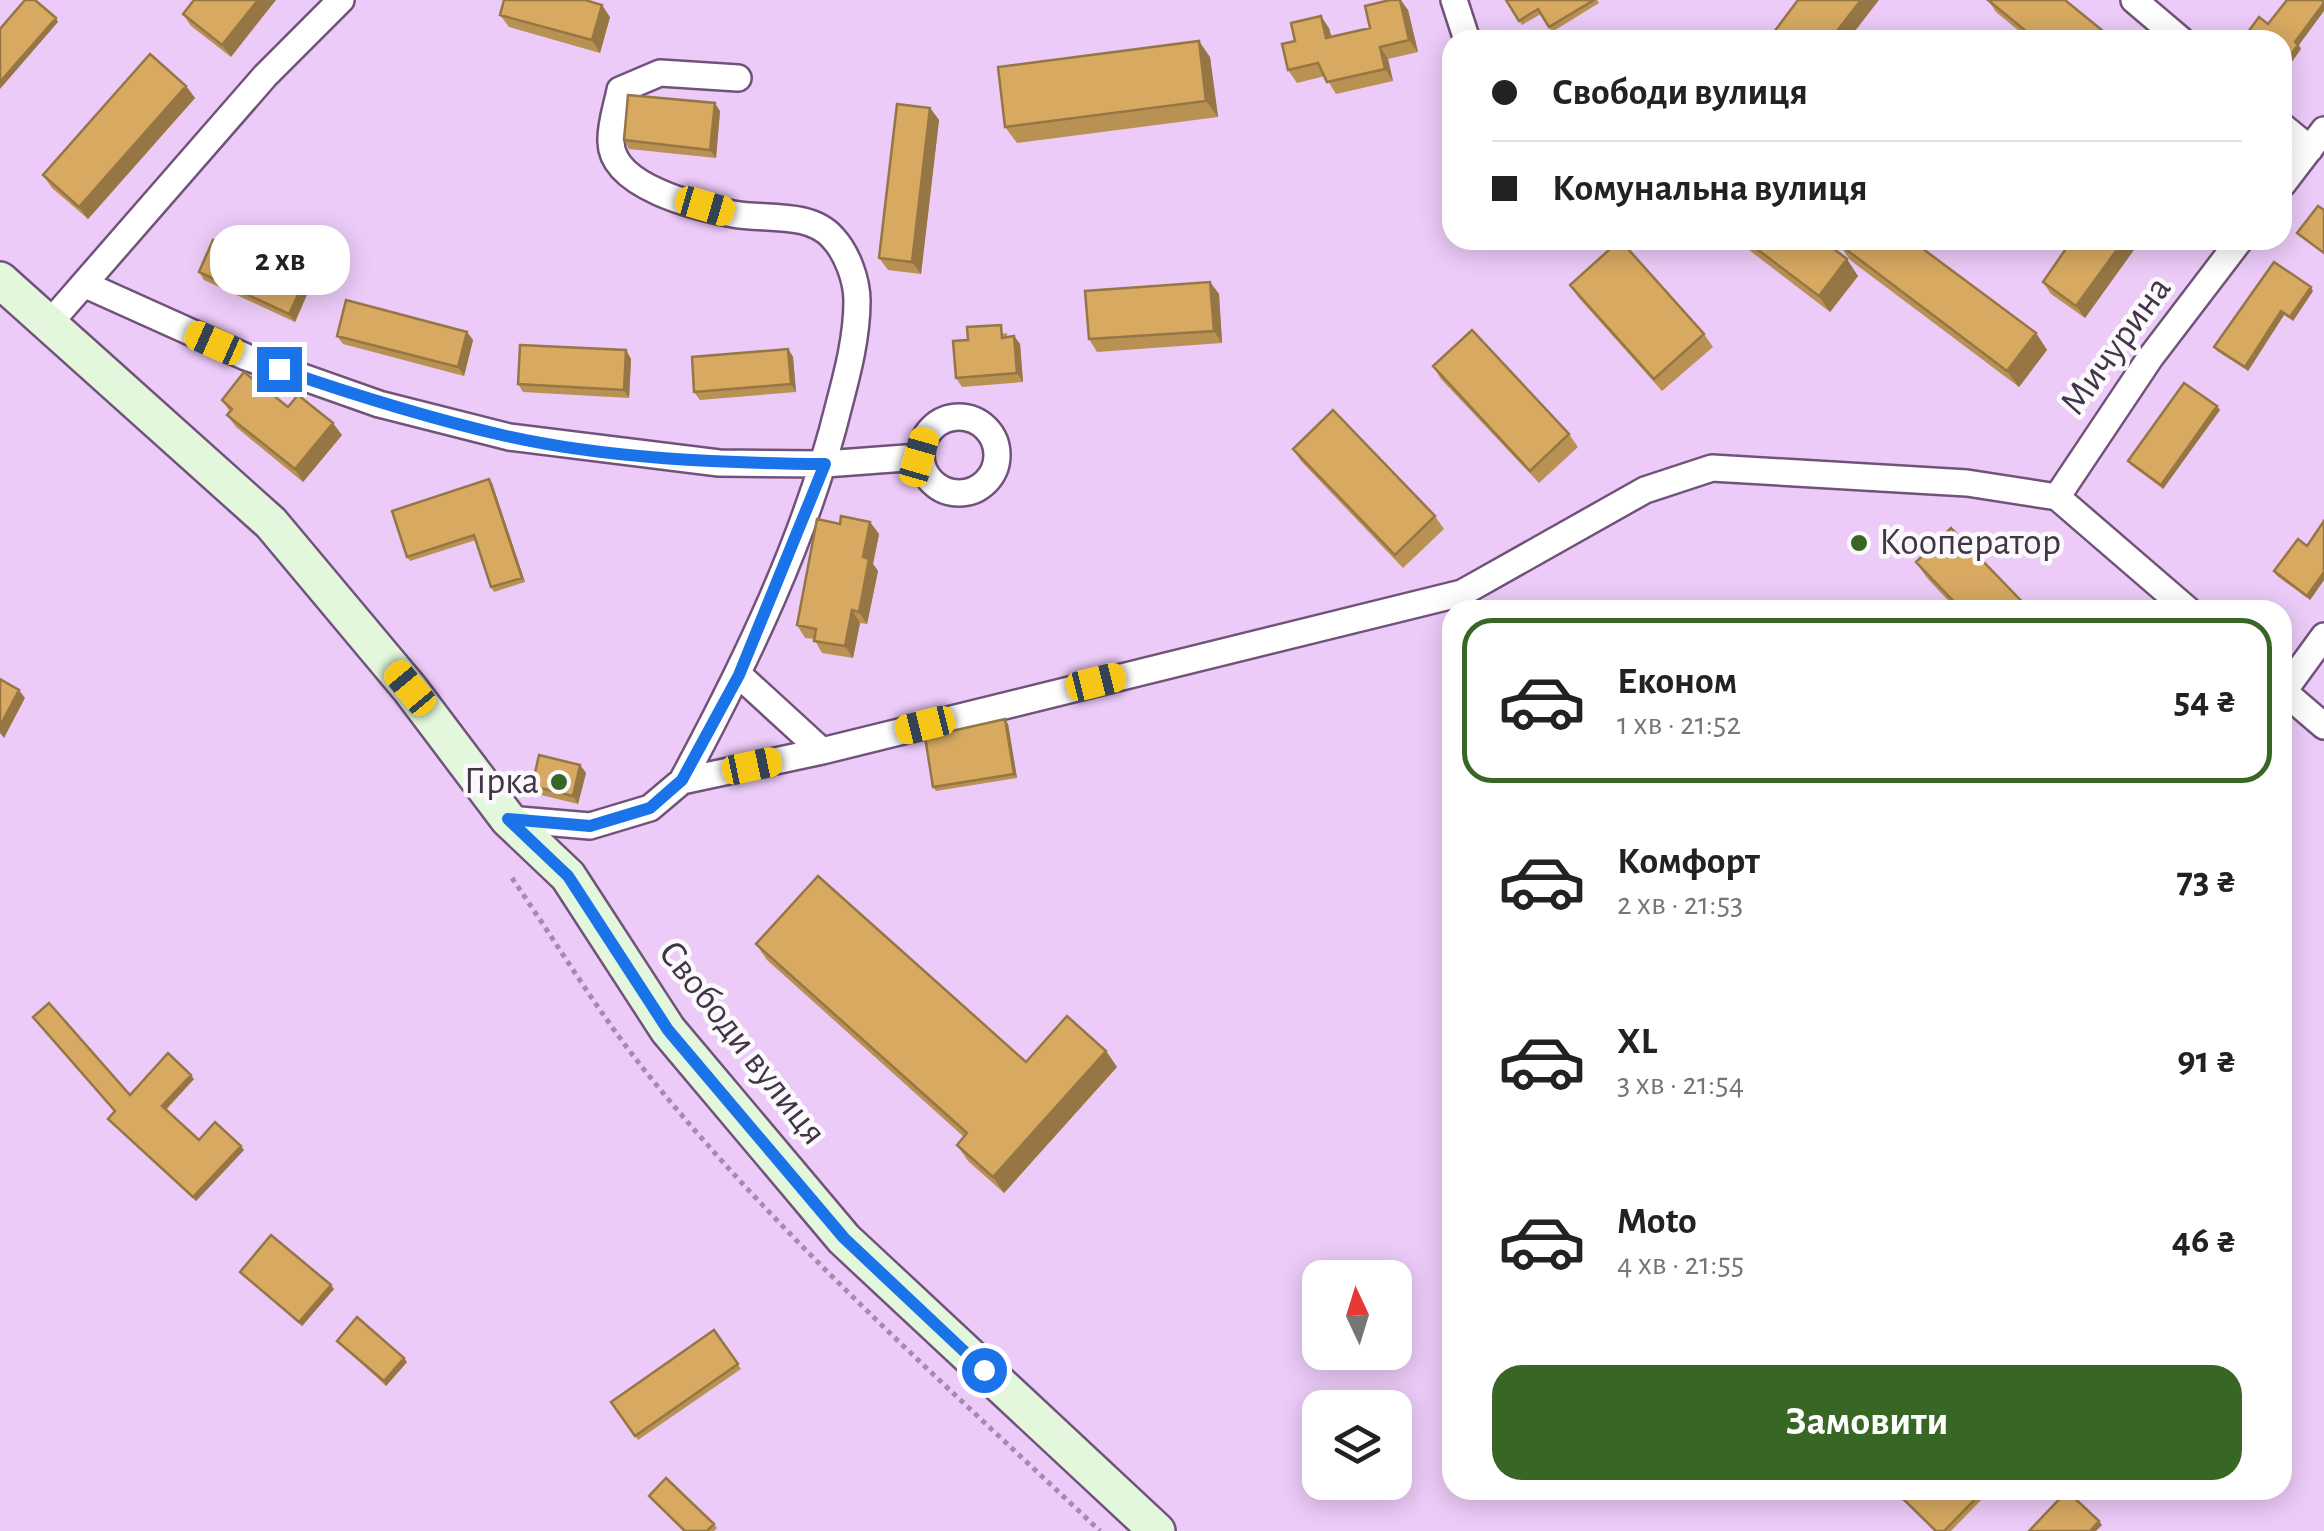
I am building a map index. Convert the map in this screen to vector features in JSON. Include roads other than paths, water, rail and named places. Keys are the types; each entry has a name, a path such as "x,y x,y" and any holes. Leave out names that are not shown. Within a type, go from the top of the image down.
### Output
{"main road":[{"name":"Свободи вулиця","path":"0,280 271,523 410,688 508,819 568,876 668,1030 844,1238 1157,1531"}],"street":[{"path":"48,325 265,76 341,0"},
{"path":"1454,0 1464,30"},
{"path":"2134,0 2170,30"},
{"path":"508,819 590,826 650,808 682,780 739,675 825,464 852,352 858,298 849,264 832,236 810,222 733,214 649,190 622,169 610,144 620,90 660,72 738,78"},
{"path":"2292,130 2317,140 2292,172"},
{"name":"Мичурина","path":"2056,497 2150,358 2232,250"},
{"path":"86,285 246,357 378,404 491,432 719,463 825,464 919,457"},
{"path":"682,780 822,751 1462,592 1645,490 1712,468 1966,482 2056,497 2176,600"},
{"path":"2292,678 2324,636"},
{"path":"739,675 822,751"},
{"path":"2292,698 2324,726"}],"place":[{"name":"Кооператор","path":"1859,543"},
{"name":"Гірка","path":"559,782"}]}
